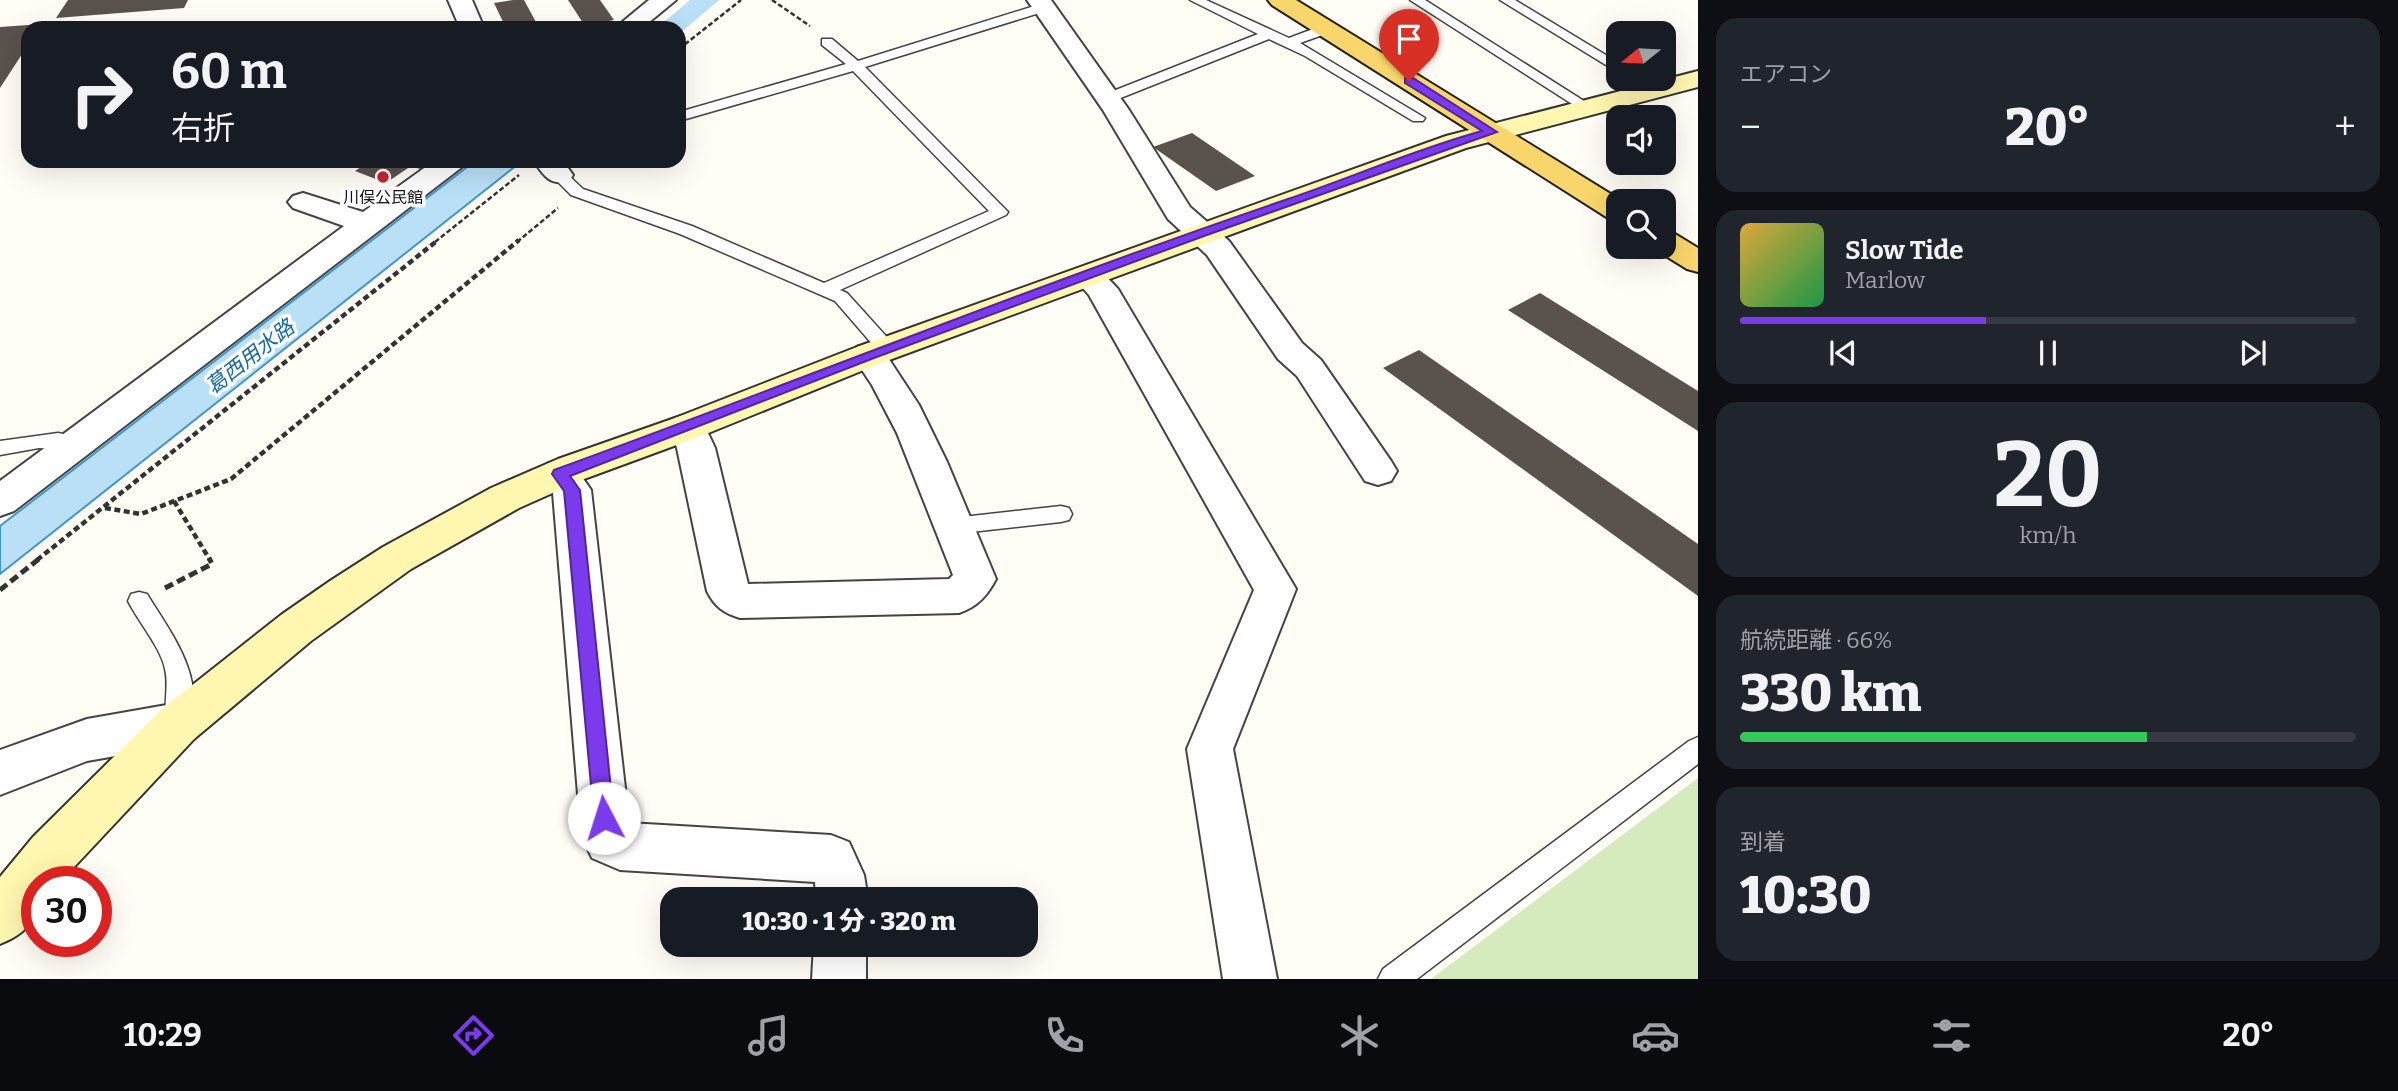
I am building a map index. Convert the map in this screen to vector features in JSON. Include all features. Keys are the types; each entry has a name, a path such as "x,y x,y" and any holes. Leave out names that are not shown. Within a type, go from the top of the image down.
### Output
{"main road":[{"path":"1280,0 1606,204"},
{"path":"1676,248 1698,262"}],"street":[{"path":"460,0 469,21"},
{"path":"625,0 635,21"},
{"path":"636,21 664,0"},
{"path":"1041,4 1108,98 1179,213 1218,248 1290,351 1309,368 1378,471"},
{"path":"1676,81 1698,79"},
{"path":"0,918 51,854 178,724 296,628 355,586 448,529 505,498 559,474 688,427 878,352 1200,233 1457,142 1588,108 1629,91"},
{"path":"0,501 442,168"},
{"path":"303,202 366,223"},
{"path":"1088,276 1102,289 1275,589 1210,749 1251,979"},
{"path":"688,427 696,448 728,591 740,601 959,596 975,579 878,352"},
{"path":"559,474 572,490 604,818 609,841 620,846 831,859 839,875 840,887"},
{"path":"0,772 96,736 135,728 178,724"},
{"path":"839,979 840,957"}],"lane":[{"path":"1196,0 1288,43 1418,118"},
{"path":"1416,0 1588,108"},
{"path":"1506,0 1606,61"},
{"path":"686,115 955,37 1041,4"},
{"path":"1288,43 1326,29"},
{"path":"1108,98 1270,34"},
{"path":"825,289 993,218 1000,212 855,65 827,42"},
{"path":"562,176 841,297 878,352"},
{"path":"0,448 32,440 59,439 78,443"},
{"path":"953,526 1061,514"},
{"path":"139,601 177,665 180,691 178,724"},
{"path":"1393,979 1698,749"}],"path":[{"path":"686,43 741,0"},
{"path":"772,0 827,38 827,42"},
{"path":"0,590 522,173"},
{"path":"103,508 141,514 231,479 562,176"},
{"path":"139,601 212,564 174,501"}],"green space":[{"path":"1698,778 1698,979 1431,979"}],"water":[{"path":"466,168 513,168 0,574 0,526"}],"building":[{"path":"68,0 188,0 184,8 56,18"},
{"path":"524,0 535,21 503,21 494,3"},
{"path":"568,0 600,0 614,20 609,21 582,21"},
{"path":"21,26 21,56 0,88 0,27"},
{"path":"1192,133 1255,176 1216,191 1153,147"},
{"path":"360,168 408,168 386,183 355,171"},
{"path":"1540,293 1698,391 1698,431 1508,310"},
{"path":"1419,350 1698,544 1698,596 1383,368"}],"waterway":[{"name":"葛西用水路","path":"679,21 706,0"}],"place":[{"name":"川俣公民館","path":"383,177"}],"route":[{"path":"604,818 572,490 559,474 688,427 869,355 1200,233 1492,132 1409,81"}]}
